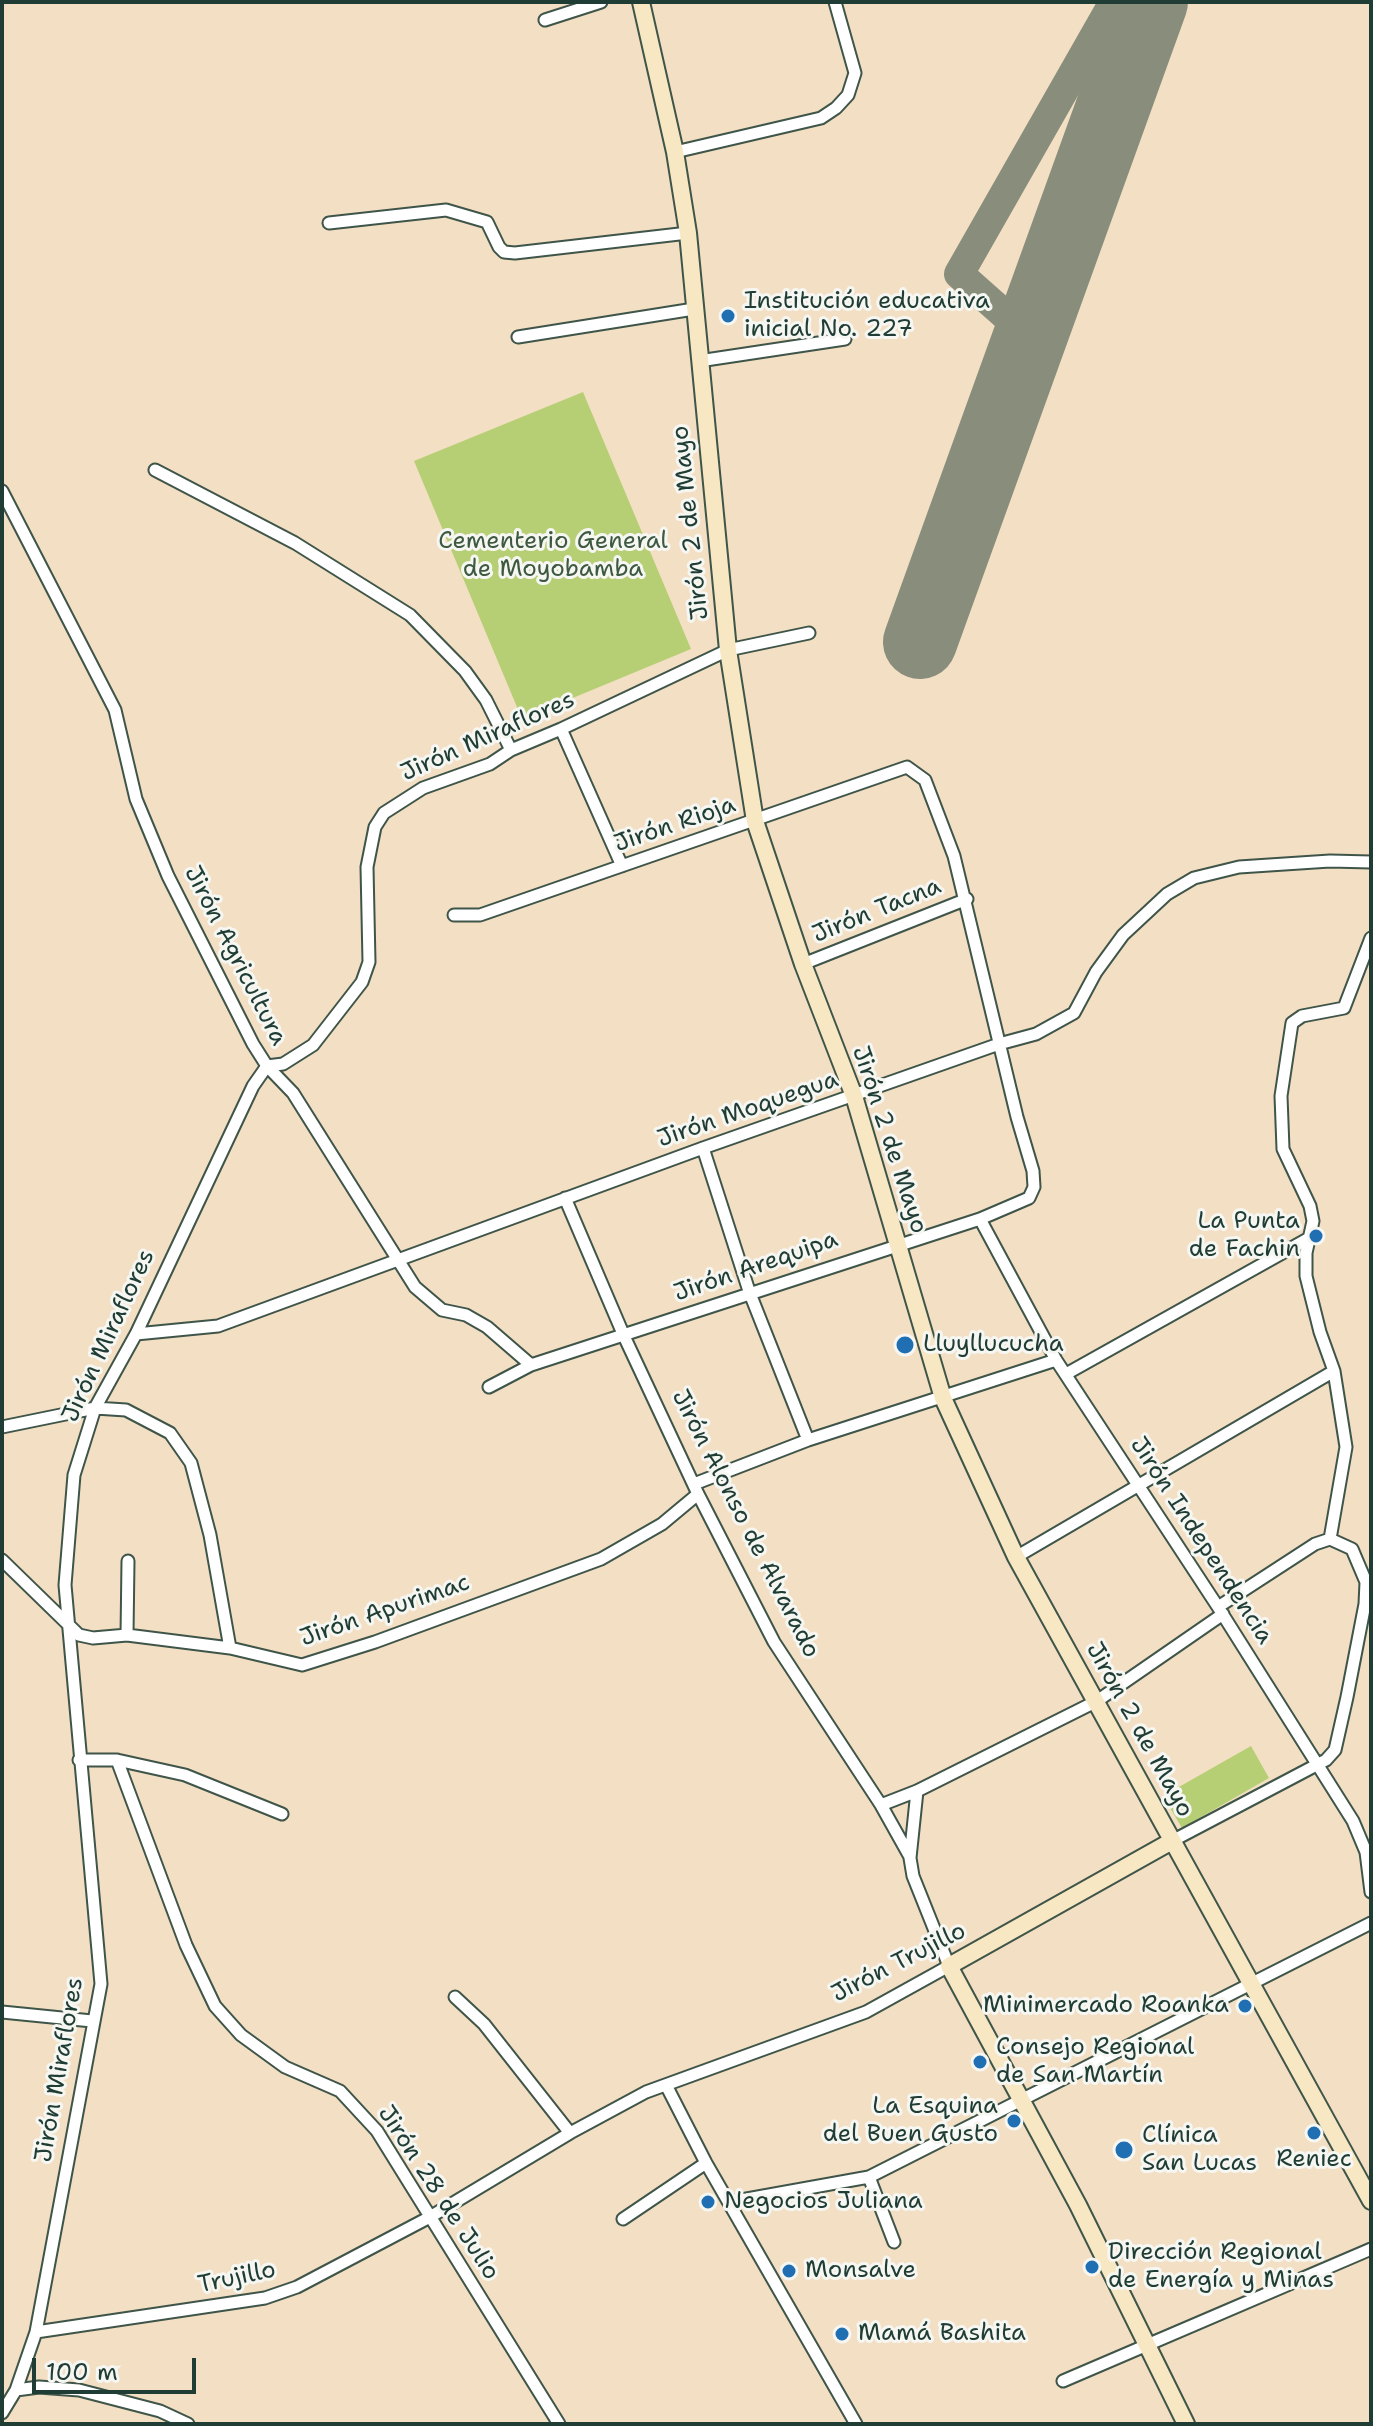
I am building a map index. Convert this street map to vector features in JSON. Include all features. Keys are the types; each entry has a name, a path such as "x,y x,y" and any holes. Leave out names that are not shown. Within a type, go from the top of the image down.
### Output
{"main road":[{"name":"Jirón 2 de Mayo","path":"641,2 675,152 688,233 728,650 755,821 803,964 854,1096 943,1398 1016,1557 1371,2201"},
{"name":"Jirón Trujillo","path":"949,1966 1172,1841"},
{"name":"Jirón Alonso de Alvarado","path":"949,1966 1023,2102 1186,2424"}],"street":[{"path":"545,20 601,2"},
{"path":"675,152 821,118 836,108 848,95 855,73 835,2"},
{"path":"329,223 446,210 487,222 499,247 504,252 515,253 688,233"},
{"path":"518,337 694,309"},
{"path":"699,361 845,339"},
{"path":"155,470 295,543 410,615 465,671 486,700 511,750"},
{"name":"Jirón Agricultura","path":"2,491 115,710 136,799 163,863 239,1018 267,1066 293,1093 415,1287 442,1310 466,1315 487,1327 531,1365"},
{"name":"Jirón Miraflores","path":"2,2413 16,2390 36,2332 101,1984 66,1625 65,1585 74,1475 95,1408 136,1334 220,1150 267,1066 283,1064 313,1045 362,982 369,962 367,867 375,827 384,813 403,798 490,764 511,750 728,650 809,633"},
{"path":"561,729 622,866"},
{"name":"Jirón Rioja","path":"454,915 480,915 907,767 925,780 967,899"},
{"name":"Jirón Moquegua","path":"136,1334 218,1326 703,1148 999,1044 1036,1034 1074,1013 1096,972 1123,935 1167,894 1194,878 1239,867 1330,861 1371,862"},
{"path":"967,899 999,1044"},
{"name":"Jirón Tacna","path":"803,964 967,899"},
{"path":"881,1805 917,1791 1097,1701 1220,1610 1315,1544 1330,1539 1346,1447 1334,1371 1320,1332 1306,1276 1306,1253 1313,1221 1306,1190 1283,1149 1281,1096 1292,1023 1302,1016 1344,1008 1371,938"},
{"name":"Jirón Arequipa","path":"489,1387 531,1365 624,1336 749,1291 980,1219 1029,1198 1034,1187 1033,1171 999,1044"},
{"path":"703,1148 749,1291 808,1440"},
{"name":"Jirón Alonso de Alvarado","path":"565,1198 624,1336 696,1489 774,1642 881,1805 910,1858 922,1904 949,1966"},
{"name":"Jirón Independencia","path":"980,1219 1056,1360 1220,1610 1360,1836 1371,1892"},
{"path":"1066,1374 1311,1237"},
{"name":"Jirón Apurimac","path":"66,1625 79,1635 93,1638 127,1635 256,1652 286,1664 319,1661 601,1559 662,1524 696,1489 808,1440 1056,1360"},
{"path":"1016,1557 1334,1371"},
{"path":"2,1427 95,1408 126,1410 170,1433 183,1447 191,1463 210,1535 230,1648"},
{"name":"Jirón Trujillo","path":"1172,1841 1326,1760 1335,1750 1365,1604 1366,1582 1352,1549 1330,1539"},
{"path":"2,1560 66,1625"},
{"path":"127,1635 128,1561"},
{"path":"79,1760 117,1760 185,1775 214,1790 282,1814"},
{"name":"Jirón 28 de Julio","path":"117,1760 186,1945 215,2006 241,2035 285,2067 340,2091 377,2131 559,2424"},
{"name":"Jirón Alonso de Alvarado","path":"910,1858 917,1791"},
{"path":"730,2202 869,2177 1023,2102 1371,1923"},
{"name":"Jirón Trujillo","path":"430,2217 570,2133 666,2085 866,2012 949,1966"},
{"path":"455,1997 484,2024 570,2133"},
{"path":"2,2012 92,2021"},
{"path":"666,2085 706,2163 856,2424"},
{"path":"623,2219 706,2163"},
{"path":"869,2177 894,2242"},
{"name":"Trujillo","path":"36,2332 265,2298 297,2287 430,2217"},
{"path":"1063,2381 1371,2249"},
{"path":"16,2390 39,2387 79,2390 160,2411 188,2424"}],"green space":[{"name":"Cementerio General de Moyobamba","path":"583,392 691,649 522,719 414,461"},
{"path":"1251,1746 1269,1778 1182,1828 1163,1796"}],"taxiway":[{"path":"1030,337 959,274 1114,2"}],"runway":[{"path":"920,642 1151,2"}],"place":[{"name":"Institución educativa inicial No. 227","path":"728,316"},
{"name":"La Punta de Fachin","path":"1316,1236"},
{"name":"Lluyllucucha","path":"905,1345"},
{"name":"Minimercado Roanka","path":"1245,2006"},
{"name":"Consejo Regional de San Martín","path":"980,2062"},
{"name":"La Esquina del Buen Gusto","path":"1014,2121"},
{"name":"Reniec","path":"1314,2133"},
{"name":"Clínica San Lucas","path":"1124,2150"},
{"name":"Negocios Juliana","path":"708,2202"},
{"name":"Dirección Regional de Energía y Minas","path":"1092,2267"},
{"name":"Monsalve","path":"789,2271"},
{"name":"Mamá Bashita","path":"842,2334"}]}
